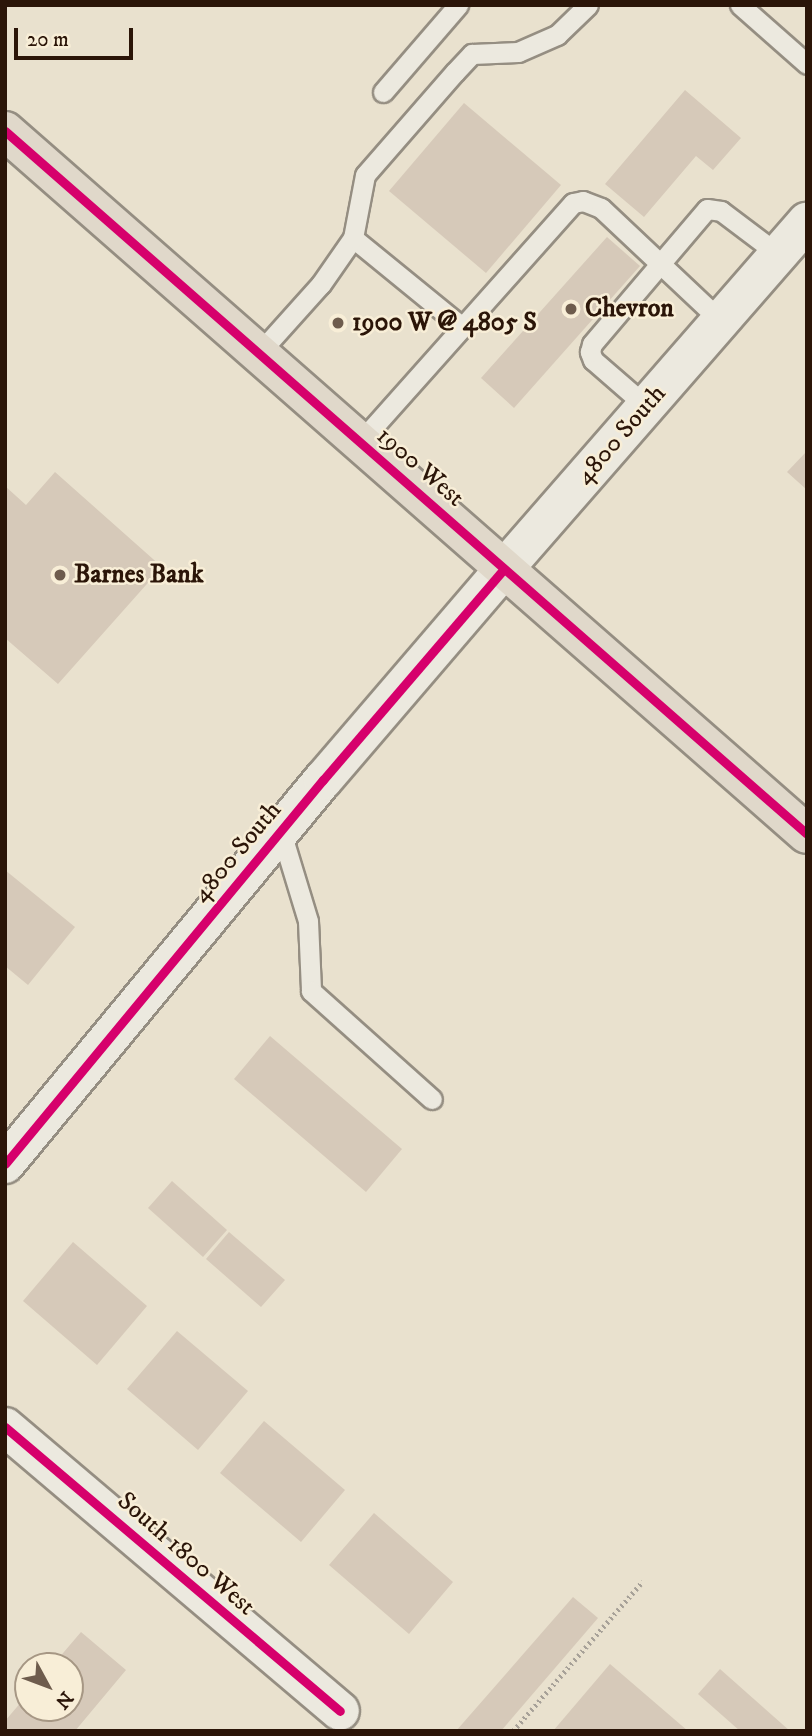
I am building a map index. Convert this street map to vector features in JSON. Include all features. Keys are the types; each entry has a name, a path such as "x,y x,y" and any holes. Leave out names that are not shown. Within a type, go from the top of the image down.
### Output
{"main road":[{"name":"1900 West","path":"5,131 807,834"}],"street":[{"name":"4800 South","path":"5,1164 504,569 807,222"},
{"name":"South 1800 West","path":"5,1427 340,1711"}],"lane":[{"path":"383,92 458,5"},
{"path":"259,353 321,284 353,238 365,175 472,54 518,51 557,35 588,5"},
{"path":"740,5 807,64"},
{"path":"360,442 573,203 583,201 601,208 721,321"},
{"path":"646,406 593,360 590,352 592,344 708,209 716,208 778,254"},
{"path":"353,238 462,327"},
{"path":"281,832 308,922 311,991 432,1099"}],"path":[{"path":"513,1731 643,1581"}],"building":[{"path":"685,90 741,138 713,170 696,156 644,217 605,184"},
{"path":"464,103 561,185 486,273 389,191"},
{"path":"607,237 640,266 514,408 481,378"},
{"path":"807,451 807,490 787,472"},
{"path":"55,472 162,567 58,684 5,638 5,486 26,505"},
{"path":"5,870 75,927 28,985 5,966"},
{"path":"270,1036 402,1149 366,1192 234,1079"},
{"path":"172,1181 227,1230 203,1257 148,1208"},
{"path":"229,1232 285,1280 261,1307 206,1259"},
{"path":"73,1242 147,1306 97,1365 23,1301"},
{"path":"177,1331 248,1391 198,1450 127,1389"},
{"path":"264,1421 345,1490 301,1542 220,1473"},
{"path":"374,1513 453,1582 409,1634 329,1565"},
{"path":"573,1597 598,1618 501,1731 456,1731"},
{"path":"81,1632 126,1670 84,1720 84,1652 64,1652"},
{"path":"610,1664 688,1731 553,1731"},
{"path":"720,1669 790,1731 740,1731 698,1694"},
{"path":"14,1710 14,1722 83,1722 75,1731 5,1731 5,1721"}],"cycle path":[{"path":"5,131 807,834"},
{"path":"5,1164 323,780 504,569"},
{"path":"5,1427 340,1711"}],"place":[{"name":"Chevron","path":"571,309"},
{"name":"1900 W @ 4805 S","path":"338,323"},
{"name":"Barnes Bank","path":"60,575"}]}
